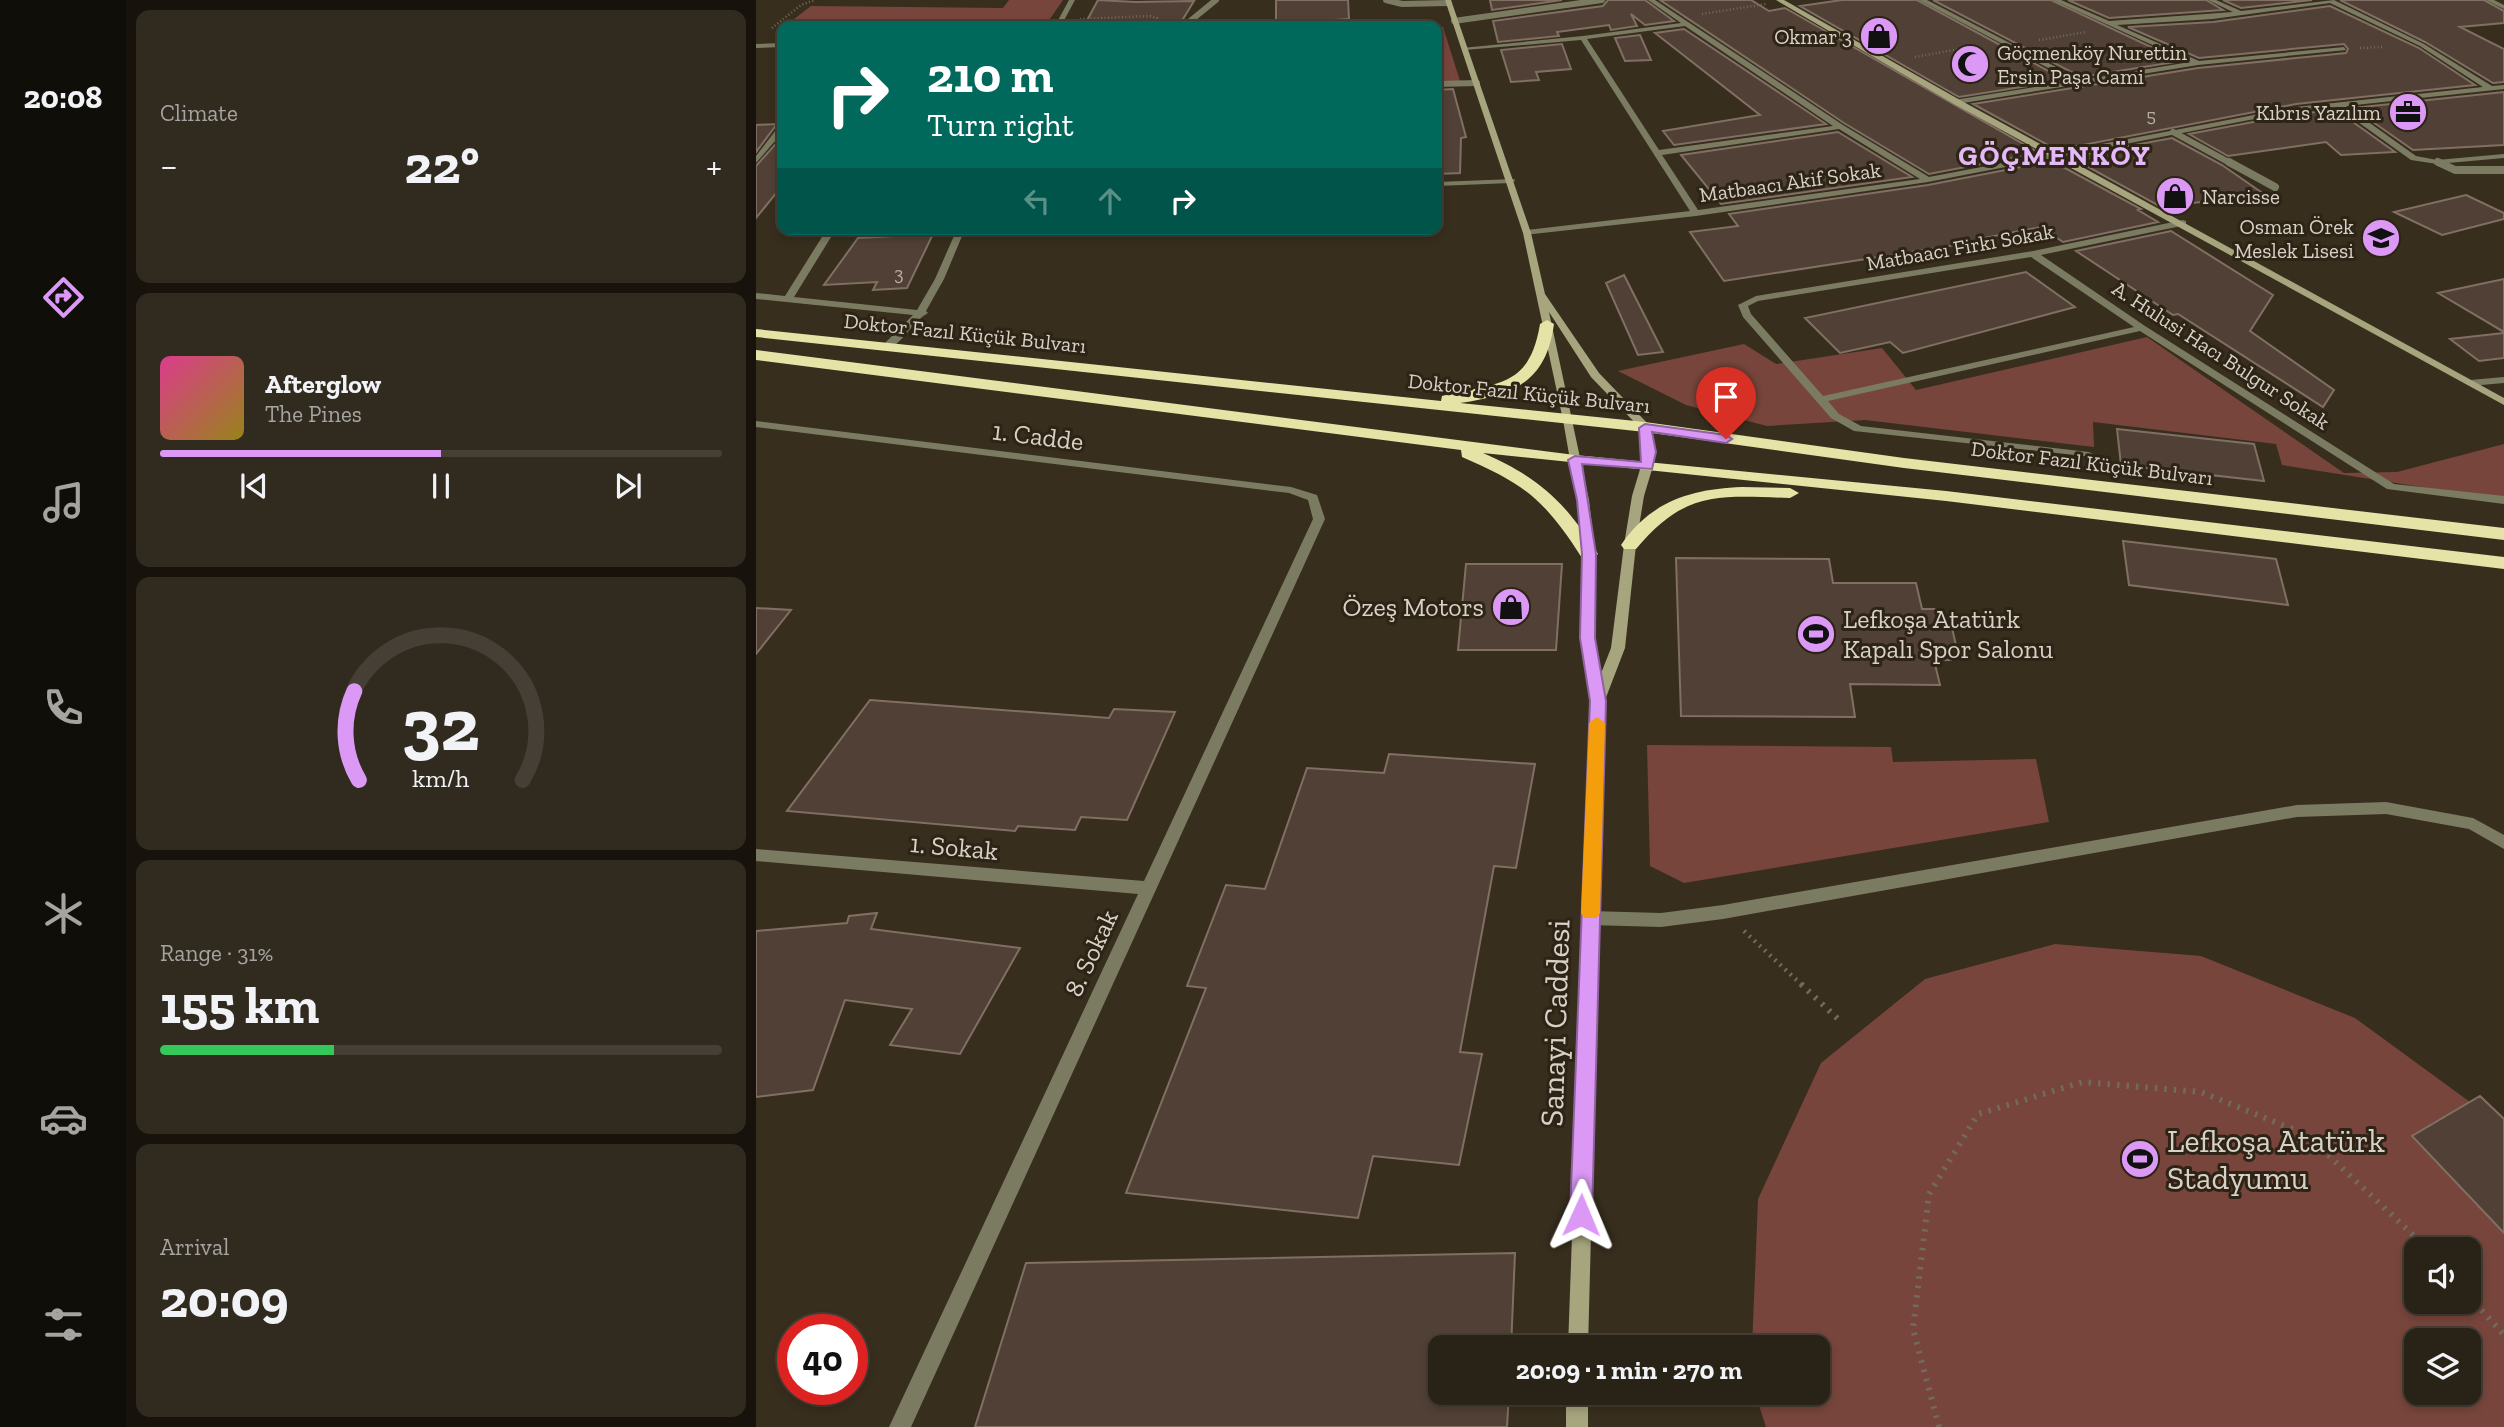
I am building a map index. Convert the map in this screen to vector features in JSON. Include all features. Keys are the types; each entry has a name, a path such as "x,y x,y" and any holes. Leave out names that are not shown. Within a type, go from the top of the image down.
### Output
{"highway":[{"path":"1376,401 1471,397 1504,387 1522,377 1536,364 1547,324"},
{"name":"Doktor Fazıl Küçük Bulvarı","path":"756,333 1376,401 1568,419 1904,463 2504,534"},
{"name":"Doktor Fazıl Küçük Bulvarı","path":"756,355 1575,460 1946,496 2504,562"},
{"path":"1441,442 1529,482 1564,513 1589,554"},
{"path":"1630,545 1664,510 1707,495 1743,492 1946,496"}],"street":[{"path":"1061,21 1072,0"},
{"path":"1650,0 1840,127 1928,180"},
{"path":"1781,1 1793,0"},
{"path":"1922,0 2078,81"},
{"path":"2056,0 2198,62"},
{"path":"2211,0 2241,14"},
{"path":"2489,0 2504,7"},
{"path":"1781,1 1957,102 2183,223 2504,402"},
{"path":"2110,23 2241,14 2330,1 2422,45 2490,88"},
{"name":"Sanayi Caddesi","path":"1448,2 1527,233 1536,285 1568,419 1583,500 1589,554 1587,638 1598,701 1578,1335"},
{"path":"1465,48 1583,38 1686,24"},
{"path":"1583,38 1696,213"},
{"path":"756,46 777,45"},
{"path":"1957,102 2198,62 2344,49"},
{"name":"Matbaacı Akif Sokak","path":"1527,233 1696,213 1928,180 2173,132 2338,104 2504,87"},
{"path":"2338,104 2407,154 2437,162 2504,156"},
{"path":"1657,153 1840,127"},
{"path":"756,161 777,134"},
{"path":"1442,184 1511,181"},
{"name":"Matbaacı Firkı Sokak","path":"1820,400 1746,315 1743,305 1756,299 2033,254 2183,223"},
{"path":"789,298 828,235"},
{"path":"887,347 906,332 923,313 958,235"},
{"name":"A. Hulusi Hacı Bulgur Sokak","path":"2033,254 2142,328 2390,486 2504,499"},
{"path":"1536,285 1595,375 1645,428"},
{"path":"756,296 923,313"},
{"path":"1820,400 2142,328"},
{"path":"2470,383 2504,380"},
{"path":"1820,400 1835,416 1858,429 2090,455"},
{"name":"1. Cadde","path":"756,424 1291,490 1313,498"},
{"name":"Sanayi Caddesi","path":"1598,701 1618,648 1630,545 1649,452 1645,428"},
{"name":"8. Sokak","path":"900,1427 1319,519 1313,498"},
{"path":"1590,918 1661,920 1723,912 2297,811 2386,808 2473,824 2504,843"},
{"name":"1. Sokak","path":"756,855 1148,888"},
{"path":"1577,1405 1577,1427"}],"lane":[{"path":"1190,21 1216,0"},
{"path":"1386,0 1402,4 1448,2"},
{"path":"1454,21 1601,0"},
{"path":"1442,84 1477,83"},
{"path":"2173,132 2275,187"},
{"path":"2437,162 2455,170 2504,170"}],"path":[{"path":"781,21 801,5 815,0"},
{"path":"1677,18 1781,1"},
{"path":"1086,21 1150,16 1157,18 1157,21"},
{"path":"765,34 777,24"},
{"path":"1886,62 2118,27"},
{"path":"1723,912 1839,1020"},
{"path":"1939,1427 1913,1329 1928,1194 1978,1114 2084,1082 2201,1092 2306,1135 2415,1237"},
{"path":"2481,1309 2504,1335"}],"shaded area":[{"path":"1009,0 1063,0 1048,21 792,21 811,6 1003,8"},
{"path":"1442,27 1443,27 1460,81 1442,82"},
{"path":"2147,337 2344,473 2397,472 2504,444 2504,500 2282,465 2276,444 2093,422 2094,447 1865,420 1767,426 1686,405 1618,371 1744,344 1776,364 1882,348 1916,390"},
{"path":"1647,745 1891,747 1893,762 2036,759 2049,822 1684,883 1650,866"},
{"name":"Lefkoşa Atatürk Stadyumu","path":"2055,944 2201,956 2355,1018 2470,1102 2480,1096 2504,1119 2504,1427 1766,1427 1759,1405 1830,1405 1830,1335 1753,1335 1758,1199 1821,1063 1925,979"}],"building":[{"path":"1098,0 1194,1 1181,21 1087,21"},
{"path":"1276,0 1348,0 1349,19 1276,21"},
{"path":"1490,0 1562,0 1492,10"},
{"path":"1608,0 1645,0 1674,21 1645,25 1631,14 1637,26 1611,30 1609,25 1557,32 1559,36 1498,42 1493,21 1603,6"},
{"path":"1660,0 1751,0 1769,11 1785,8 2039,153 1929,174 1844,123"},
{"path":"1842,0 1917,0 2065,80 1959,97 1800,6"},
{"path":"1933,0 2051,0 2181,61 2081,77"},
{"path":"2068,0 2206,0 2223,10 2109,18"},
{"path":"2223,0 2312,0 2241,8"},
{"path":"2340,0 2484,0 2504,11 2504,23 2460,27 2504,49 2504,82 2493,83 2425,42"},
{"path":"2330,6 2419,48 2475,85 2296,104 2057,150 1973,104 2198,68 2346,53 2348,49 2344,44 2199,58 2128,27 2213,22"},
{"path":"1684,29 1826,124 1674,145 1663,131 1760,115 1655,33"},
{"path":"1640,35 1651,60 1625,61 1615,38"},
{"path":"1562,44 1571,69 1536,72 1539,80 1511,82 1501,50"},
{"path":"1453,89 1466,137 1461,138 1460,173 1442,174 1442,90"},
{"path":"2504,92 2504,145 2413,150 2353,108"},
{"path":"2336,110 2395,152 2341,155 2326,142 2228,156 2189,134 2296,114"},
{"path":"777,124 756,152 756,125"},
{"path":"1838,132 1912,177 1721,204 1681,155"},
{"path":"2172,138 2222,165 2264,194 2161,207 2070,157"},
{"path":"777,143 777,192 756,218 756,166"},
{"path":"2052,161 2141,209 2138,210 2158,222 2063,242 2054,236 2053,231 2041,227 1979,239 1982,241 1724,281 1690,232 1738,226 1729,214 1928,185"},
{"path":"2466,195 2504,213 2504,219 2442,235 2394,212"},
{"path":"2171,231 2273,295 2250,331 2334,390 2323,407 2178,314 2173,315 2076,251"},
{"path":"933,235 907,288 873,290 877,282 824,285 858,238"},
{"path":"2026,272 2075,307 1903,353 1890,342 1840,353 1805,318"},
{"path":"1624,275 1663,352 1638,355 1606,283"},
{"path":"2504,279 2504,332 2438,293"},
{"path":"2504,333 2504,358 2479,361 2450,339"},
{"path":"2117,429 2254,444 2264,481 2121,465"},
{"path":"2123,541 2276,559 2288,605 2129,585"},
{"name":"Lefkoşa Atatürk Kapalı Spor Salonu","path":"1676,558 1829,559 1833,583 1916,583 1922,609 1938,609 1940,618 1950,619 1957,650 1949,650 1951,660 1934,660 1940,685 1850,684 1855,717 1681,716"},
{"name":"Özeş Motors","path":"1466,564 1562,564 1556,650 1458,650"},
{"path":"756,608 791,610 756,654"},
{"path":"870,700 1109,718 1114,709 1175,712 1127,820 1081,817 1075,830 1018,826 1015,831 787,811"},
{"path":"1389,754 1535,764 1516,868 1494,866 1460,1052 1482,1054 1459,1165 1373,1156 1358,1218 1126,1193 1206,988 1187,986 1226,885 1265,889 1307,768 1384,773"},
{"path":"877,913 871,929 1020,948 960,1054 890,1045 912,1009 845,1000 813,1090 756,1097 756,931 847,923 849,916"},
{"path":"2480,1096 2504,1119 2504,1233 2412,1136"},
{"path":"1515,1253 1512,1335 1428,1335 1428,1405 1508,1405 1507,1427 975,1427 1026,1263"}],"slow traffic":[{"path":"1591,913 1597,723"}],"place":[{"name":"Okmar 3","path":"1879,36"},
{"name":"Göçmenköy Nurettin Ersin Paşa Cami","path":"1970,64"},
{"name":"Kıbrıs Yazılım","path":"2408,112"},
{"name":"Narcisse","path":"2175,196"},
{"name":"Osman Örek Meslek Lisesi","path":"2381,238"},
{"name":"Özeş Motors","path":"1511,607"},
{"name":"Lefkoşa Atatürk Kapalı Spor Salonu","path":"1816,634"},
{"name":"Lefkoşa Atatürk Stadyumu","path":"2140,1159"}],"district":[{"name":"GÖÇMENKÖY","path":"2055,155"}],"route":[{"path":"1581,1215 1598,701 1587,638 1589,554 1575,460 1647,466 1649,452 1645,428 1726,439"}]}
